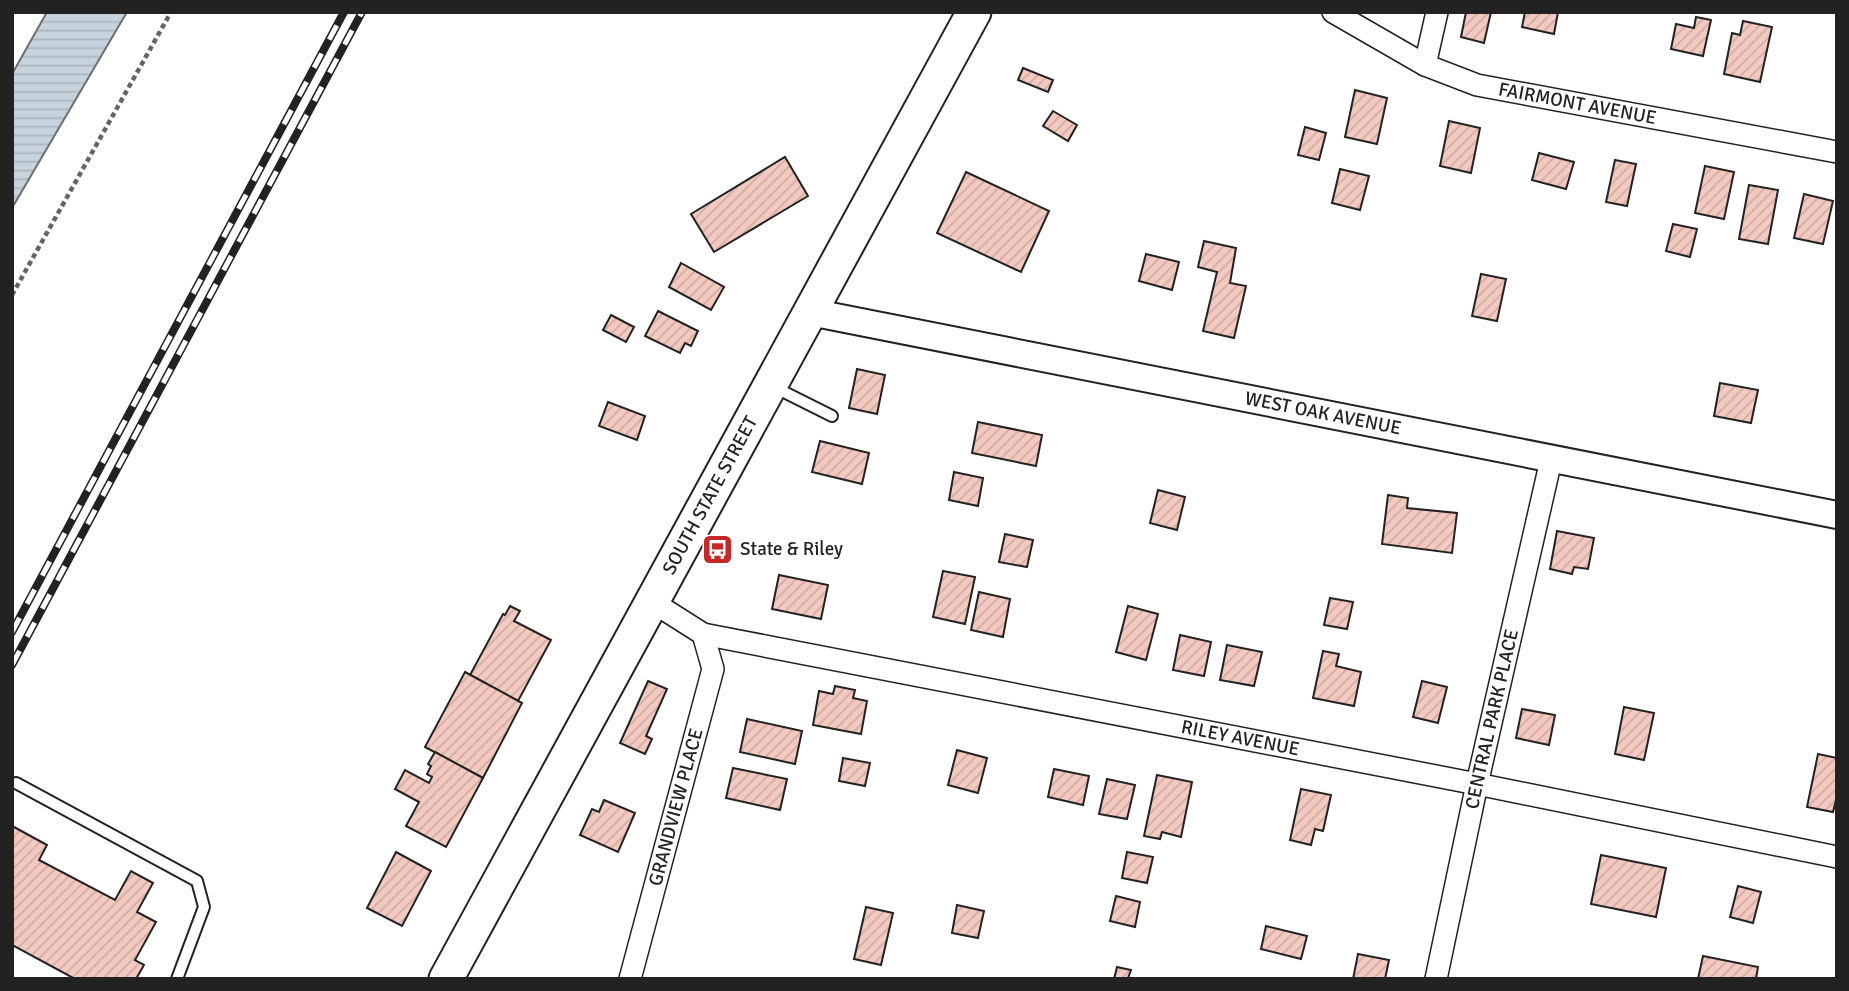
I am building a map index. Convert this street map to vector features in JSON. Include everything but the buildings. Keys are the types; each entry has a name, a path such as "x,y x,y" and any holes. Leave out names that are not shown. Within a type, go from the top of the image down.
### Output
{"main road":[{"name":"SOUTH STATE STREET","path":"446,979 974,12"}],"street":[{"name":"FAIRMONT AVENUE","path":"1333,12 1426,65 1478,85 1837,152"},
{"path":"1426,65 1437,12"},
{"name":"WEST OAK AVENUE","path":"810,312 1837,515"},
{"name":"CENTRAL PARK PLACE","path":"1436,979 1477,784 1551,460"},
{"name":"RILEY AVENUE","path":"651,601 703,634 1477,784 1837,857"},
{"name":"GRANDVIEW PLACE","path":"630,979 713,669 703,634"}],"lane":[{"path":"770,385 832,416"},
{"path":"16,783 197,881 204,907 177,979"}],"path":[{"path":"12,295 171,12"}],"shaded area":[{"path":"47,12 127,12 12,208 12,74"}],"railway":[{"path":"12,632 344,12"},
{"path":"12,665 362,12"}],"place":[{"name":"State & Riley","path":"717,549"}]}
